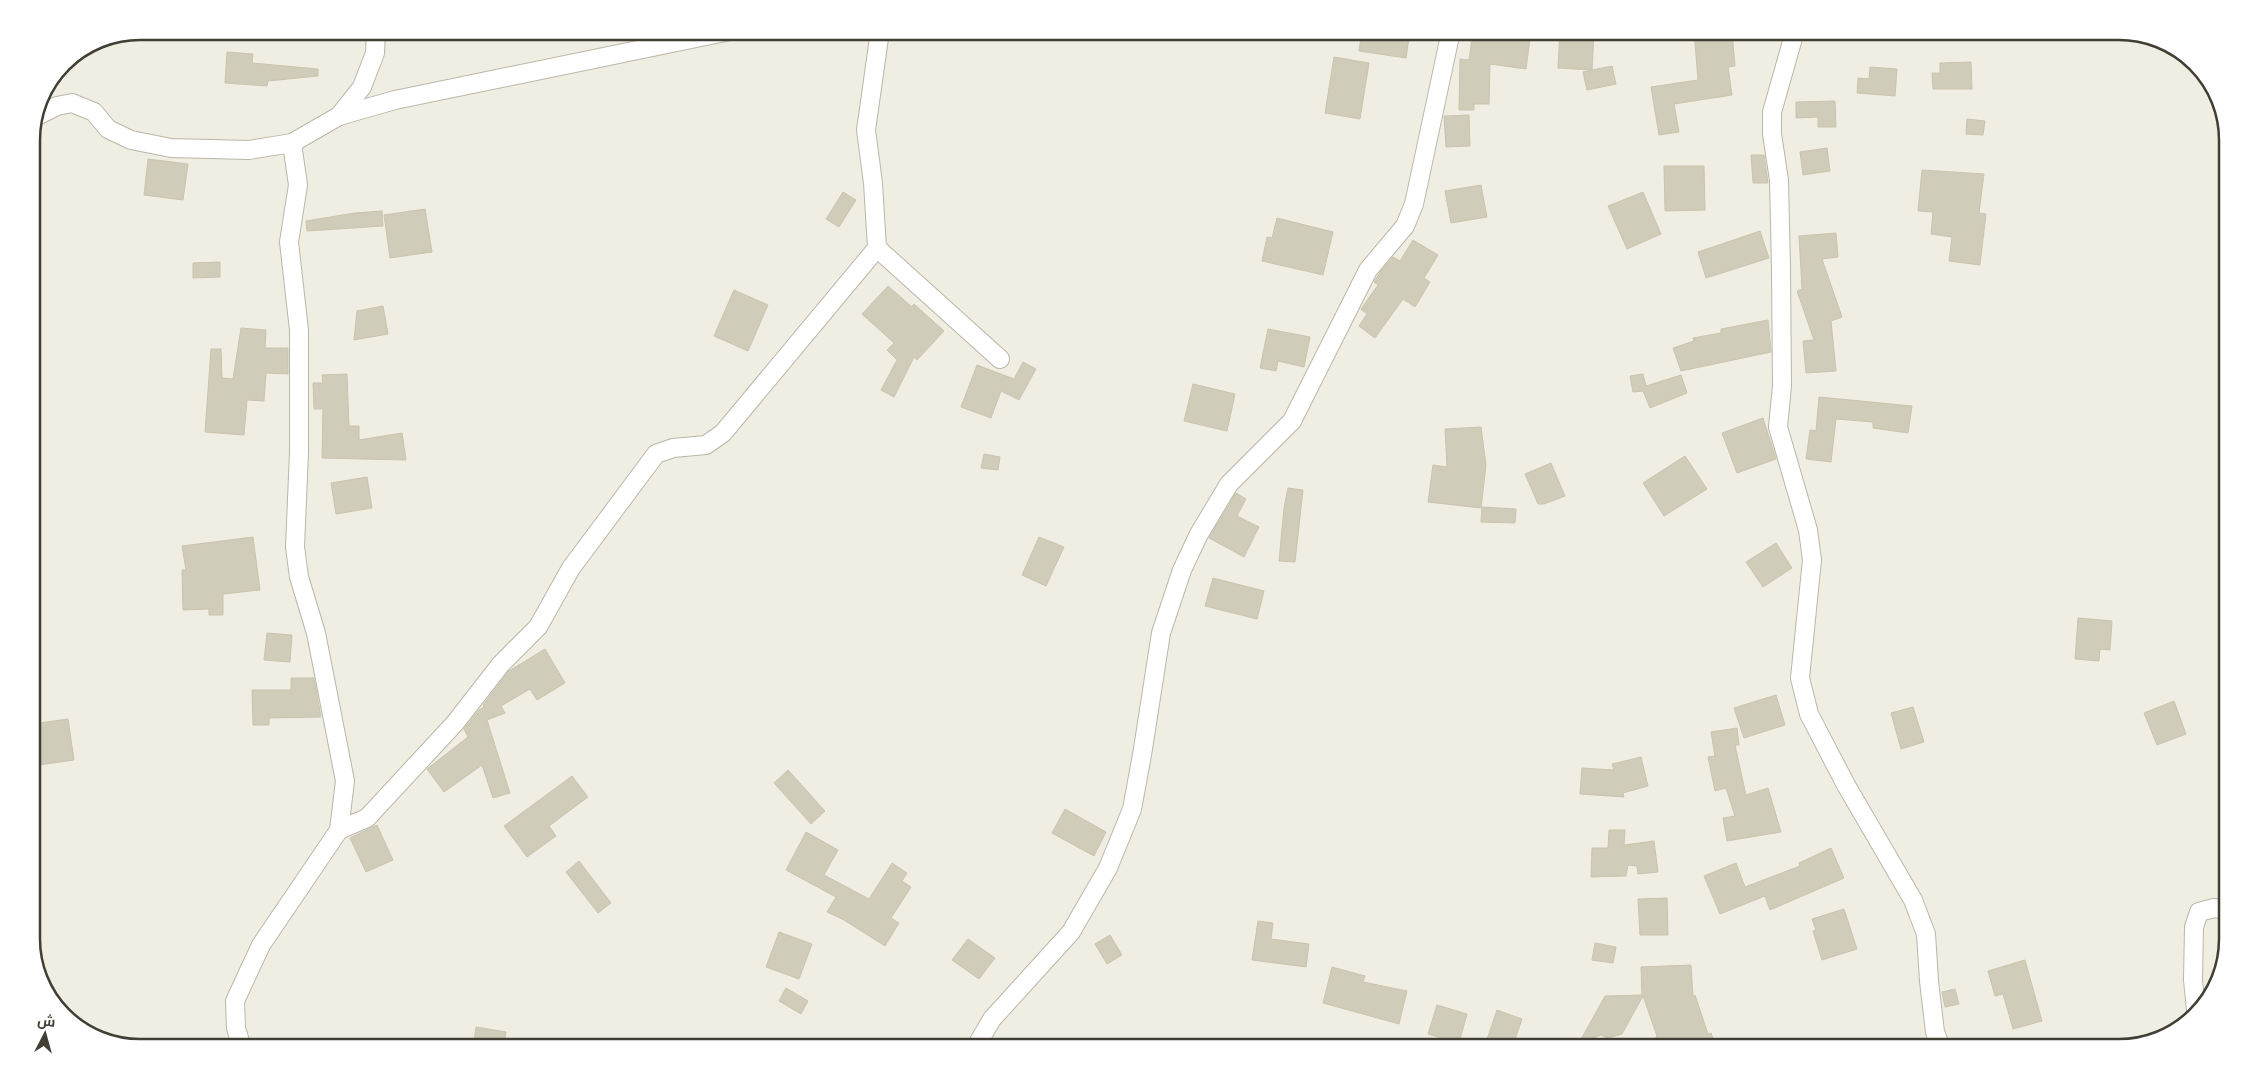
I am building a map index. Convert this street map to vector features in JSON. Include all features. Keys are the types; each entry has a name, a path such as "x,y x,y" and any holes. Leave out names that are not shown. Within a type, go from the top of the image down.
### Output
{"street":[{"path":"339,116 362,87 375,53 376,40"},
{"path":"43,113 57,106 72,103 94,112 108,129 131,140 171,148 249,150 292,143 339,116 395,100 686,40"},
{"path":"339,830 367,818 455,723 501,664 538,627 571,568 656,454 673,448 706,445 724,433 877,248 873,183 866,130 879,40"},
{"path":"980,1039 992,1019 1071,932 1108,868 1132,809 1162,633 1182,570 1199,534 1229,484 1292,421 1368,270 1405,226 1414,204 1450,40"},
{"path":"1793,40 1772,112 1772,134 1779,180 1781,268 1782,386 1778,427 1808,530 1812,560 1800,678 1809,714 1846,786 1913,900 1926,934 1929,981 1935,1032 1938,1039"},
{"path":"239,1039 236,1028 235,1001 261,945 339,830 345,781 316,633 299,577 295,547 299,452 299,330 289,242 298,186 292,143"},
{"path":"877,248 1000,359"},
{"path":"2195,1003 2193,980 2194,927 2199,912 2214,908 2219,909"}],"building":[{"path":"1361,40 1409,40 1406,58 1359,51"},
{"path":"1472,40 1530,40 1526,69 1490,64 1489,104 1474,104 1474,110 1459,110 1460,59 1469,60"},
{"path":"1560,40 1594,40 1592,70 1558,68"},
{"path":"1695,40 1733,40 1735,66 1728,67 1732,95 1674,104 1679,132 1659,135 1651,87 1698,80"},
{"path":"227,52 253,54 252,63 318,69 318,76 268,81 267,86 225,83"},
{"path":"1334,57 1369,63 1360,119 1325,113"},
{"path":"1971,62 1972,89 1933,89 1932,73 1940,73 1940,63"},
{"path":"1612,66 1616,84 1587,90 1583,72"},
{"path":"1870,67 1897,69 1895,96 1857,93 1858,78 1869,79"},
{"path":"1835,101 1836,127 1818,127 1818,117 1796,118 1796,102"},
{"path":"1469,115 1470,146 1446,147 1444,116"},
{"path":"1967,119 1985,121 1983,135 1966,134"},
{"path":"1827,148 1830,171 1803,175 1800,152"},
{"path":"1751,155 1764,155 1768,183 1753,183"},
{"path":"148,159 188,164 183,200 144,195"},
{"path":"1664,166 1704,166 1705,210 1665,211"},
{"path":"1922,170 1984,174 1979,213 1986,214 1980,265 1949,261 1952,237 1931,234 1933,212 1918,211"},
{"path":"1481,185 1487,217 1451,223 1445,191"},
{"path":"843,192 856,200 839,227 826,219"},
{"path":"1643,192 1661,234 1627,249 1608,206"},
{"path":"425,209 432,252 390,258 384,215"},
{"path":"382,211 383,226 307,231 306,221 355,213"},
{"path":"1277,218 1333,232 1323,275 1262,261 1267,237 1272,238"},
{"path":"1760,231 1769,258 1706,278 1698,252"},
{"path":"1836,233 1838,257 1822,259 1842,317 1831,321 1836,371 1806,373 1803,341 1814,340 1797,291 1802,289 1799,236"},
{"path":"1413,240 1438,255 1424,278 1430,282 1415,307 1403,299 1375,338 1359,326 1367,314 1361,309 1378,285 1374,282 1381,271 1393,257 1400,261"},
{"path":"220,262 220,277 193,278 193,263"},
{"path":"888,286 912,307 914,304 944,331 917,360 914,357 894,397 881,390 897,360 887,350 894,343 862,314"},
{"path":"734,290 768,305 748,351 714,336"},
{"path":"383,306 388,334 354,340 357,311"},
{"path":"1768,320 1771,352 1681,371 1673,348 1694,341 1693,338 1721,333 1721,329"},
{"path":"241,328 266,330 265,348 288,348 288,374 266,373 264,401 247,400 244,435 205,432 211,349 221,349 222,378 233,379"},
{"path":"1268,329 1310,337 1304,367 1278,361 1276,371 1260,368"},
{"path":"1023,362 1036,369 1019,400 1001,391 991,418 961,407 977,365 1014,379"},
{"path":"347,374 349,426 359,426 359,440 402,433 406,460 322,458 323,409 314,409 313,383 323,383 322,375"},
{"path":"1643,374 1646,386 1681,375 1687,393 1650,408 1643,391 1633,392 1630,376"},
{"path":"1193,384 1235,394 1227,431 1184,421"},
{"path":"1819,397 1912,406 1908,433 1873,428 1873,422 1836,419 1831,462 1806,459 1810,430 1816,431"},
{"path":"1763,418 1776,459 1737,473 1722,433"},
{"path":"1481,427 1486,465 1481,508 1428,502 1433,465 1447,467 1445,429"},
{"path":"984,454 1000,457 998,470 981,468"},
{"path":"1685,456 1707,489 1664,516 1643,483"},
{"path":"1551,463 1565,496 1544,504 1538,504 1525,474"},
{"path":"367,477 372,508 336,514 331,483"},
{"path":"1288,488 1303,490 1295,562 1279,561 1284,508"},
{"path":"1236,493 1246,499 1237,516 1259,527 1244,557 1209,538"},
{"path":"1482,507 1516,509 1515,523 1481,522"},
{"path":"253,537 260,590 223,594 223,615 209,615 209,609 183,610 182,570 186,570 182,546"},
{"path":"1039,537 1064,547 1046,586 1022,575"},
{"path":"1776,543 1792,568 1763,587 1746,562"},
{"path":"1213,578 1264,591 1257,619 1205,606"},
{"path":"2078,618 2112,621 2110,650 2100,649 2099,661 2075,659"},
{"path":"267,633 292,635 290,662 264,660"},
{"path":"545,649 565,683 537,700 530,689 501,706 505,713 487,720 510,793 493,798 482,765 444,792 427,769 468,737 464,729 479,710 484,707 483,705 509,671"},
{"path":"291,678 314,678 321,717 269,718 269,725 253,725 252,690 291,690"},
{"path":"1776,695 1785,725 1744,738 1734,708"},
{"path":"2174,701 2186,734 2157,745 2144,713"},
{"path":"1913,707 1924,742 1901,749 1891,713"},
{"path":"68,719 74,760 40,765 40,723"},
{"path":"1737,728 1739,745 1735,745 1746,795 1768,788 1781,832 1727,841 1723,818 1735,816 1726,788 1715,791 1708,757 1715,756 1711,732"},
{"path":"1641,757 1648,786 1623,793 1624,797 1580,794 1582,768 1614,770 1612,764"},
{"path":"788,770 825,811 811,824 774,783"},
{"path":"572,776 588,797 549,826 556,836 527,857 504,826"},
{"path":"1065,809 1106,832 1094,856 1052,833"},
{"path":"377,825 393,860 366,872 350,838"},
{"path":"1609,830 1625,830 1624,845 1654,841 1658,872 1638,874 1637,866 1628,865 1626,876 1591,877 1592,848 1608,848"},
{"path":"806,832 838,850 824,875 869,899 892,863 907,873 902,881 911,887 891,918 899,923 885,946 844,920 827,912 836,897 786,870"},
{"path":"1831,848 1844,878 1770,910 1765,896 1720,914 1704,876 1736,863 1745,887 1800,866 1799,863"},
{"path":"579,861 611,903 598,913 566,872"},
{"path":"1667,898 1668,935 1640,935 1638,899"},
{"path":"1844,909 1857,949 1822,960 1813,931 1816,930 1812,919"},
{"path":"1258,921 1273,923 1271,939 1309,944 1306,967 1252,960"},
{"path":"779,932 812,944 799,979 766,967"},
{"path":"1110,935 1122,955 1107,964 1095,944"},
{"path":"968,939 995,958 979,979 952,960"},
{"path":"1595,943 1616,947 1613,963 1592,960"},
{"path":"2025,960 2042,1021 2013,1029 2003,994 1995,996 1988,971"},
{"path":"1691,965 1693,996 1695,995 1708,1034 1711,1033 1713,1039 1654,1039 1657,1036 1643,996 1622,1034 1608,1038 1601,1035 1590,1039 1581,1039 1605,996 1642,995 1641,967"},
{"path":"1332,967 1365,976 1363,982 1407,991 1399,1024 1323,1003"},
{"path":"786,988 808,1001 801,1014 779,1001"},
{"path":"1955,989 1959,1004 1945,1007 1942,992"},
{"path":"1437,1005 1467,1014 1460,1039 1445,1039 1428,1034"},
{"path":"1497,1010 1522,1019 1515,1039 1487,1039"},
{"path":"476,1027 506,1032 505,1039 474,1039"}]}
